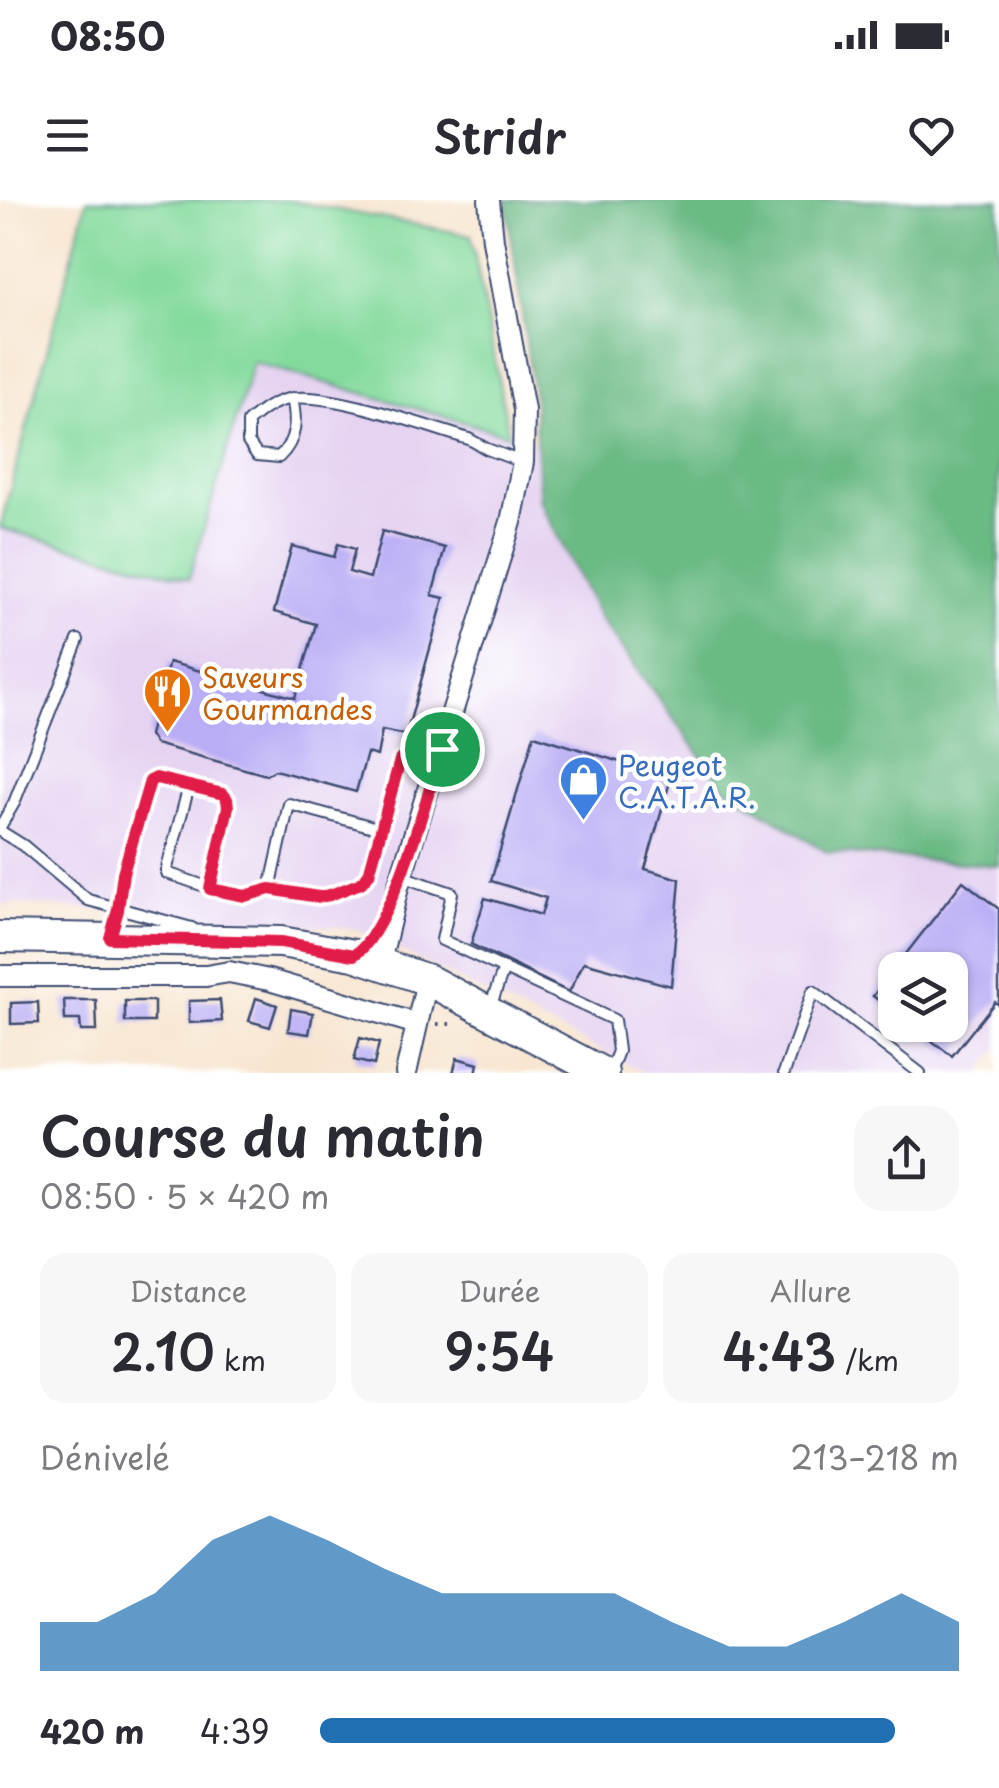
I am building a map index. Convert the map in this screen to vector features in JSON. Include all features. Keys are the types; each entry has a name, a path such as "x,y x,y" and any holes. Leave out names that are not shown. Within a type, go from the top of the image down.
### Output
{"main road":[{"path":"0,937 114,924 367,959"},
{"path":"236,940 281,942 367,959 428,980 607,1073"},
{"path":"277,948 383,978 421,1009 488,1012"}],"street":[{"path":"367,959 400,882 511,522 524,462 524,410 493,240 490,200"},
{"path":"0,976 206,976 229,972 421,1009 406,1073"}],"lane":[{"path":"292,398 297,420 289,448 280,457 257,455 248,442 248,422 264,407 292,398 334,401 470,438 487,450 524,462"},
{"path":"78,640 0,829 114,924"},
{"path":"189,786 166,868 170,876 245,896 270,889 318,897 361,883 369,874 400,760 424,746 442,749"},
{"path":"114,924 123,873 150,781 156,778 223,794 227,799 210,889"},
{"path":"270,889 289,804 381,830"},
{"path":"400,882 452,893 442,940 614,1020 618,1051 607,1073"},
{"path":"488,1012 504,968"},
{"path":"784,1073 813,990 920,1073"}],"shaded area":[{"path":"252,362 536,442 540,502 600,619 723,786 827,852 999,866 999,1048 980,1073 646,1073 357,929 0,905 0,528 189,579"}],"green space":[{"path":"87,200 286,200 471,235 509,435 253,362 189,579 0,528"},
{"path":"506,200 999,200 999,866 827,852 723,786 600,619 540,502 533,392"}],"building":[{"path":"382,531 445,548 432,595 444,598 406,735 382,730 377,756 367,753 356,792 275,770 266,775 155,744 149,735 169,662 295,698 316,624 274,612 292,546 334,557 338,544 355,549 349,572 370,578"},
{"name":"Peugeot C.A.T.A.R.","path":"534,735 671,778 645,869 680,879 671,986 584,962 569,992 471,944 485,898 541,915 546,898 491,881"},
{"path":"963,881 999,909 999,1005 995,1002 968,1036 968,952 907,952"},
{"path":"256,998 277,1005 270,1027 249,1021"},
{"path":"64,1000 96,1000 97,1031 81,1031 80,1020 65,1020"},
{"path":"220,1000 222,1021 189,1023 189,1001"},
{"path":"125,1001 154,1001 154,1022 125,1022"},
{"path":"38,1002 39,1023 11,1024 11,1003"},
{"path":"291,1009 313,1013 309,1034 288,1031"},
{"path":"360,1038 379,1043 374,1065 354,1060"},
{"path":"933,1042 963,1042 952,1056"},
{"path":"457,1058 478,1064 476,1073 453,1073"}],"place":[{"name":"Saveurs Gourmandes","path":"167,734"},
{"name":"Peugeot C.A.T.A.R.","path":"583,822"}],"route":[{"path":"424,746 442,749 398,887 364,949 354,955 281,942 110,938 123,873 150,781 156,778 223,794 227,799 210,889 245,896 270,889 318,897 361,883 369,874 400,760 424,746"}]}
